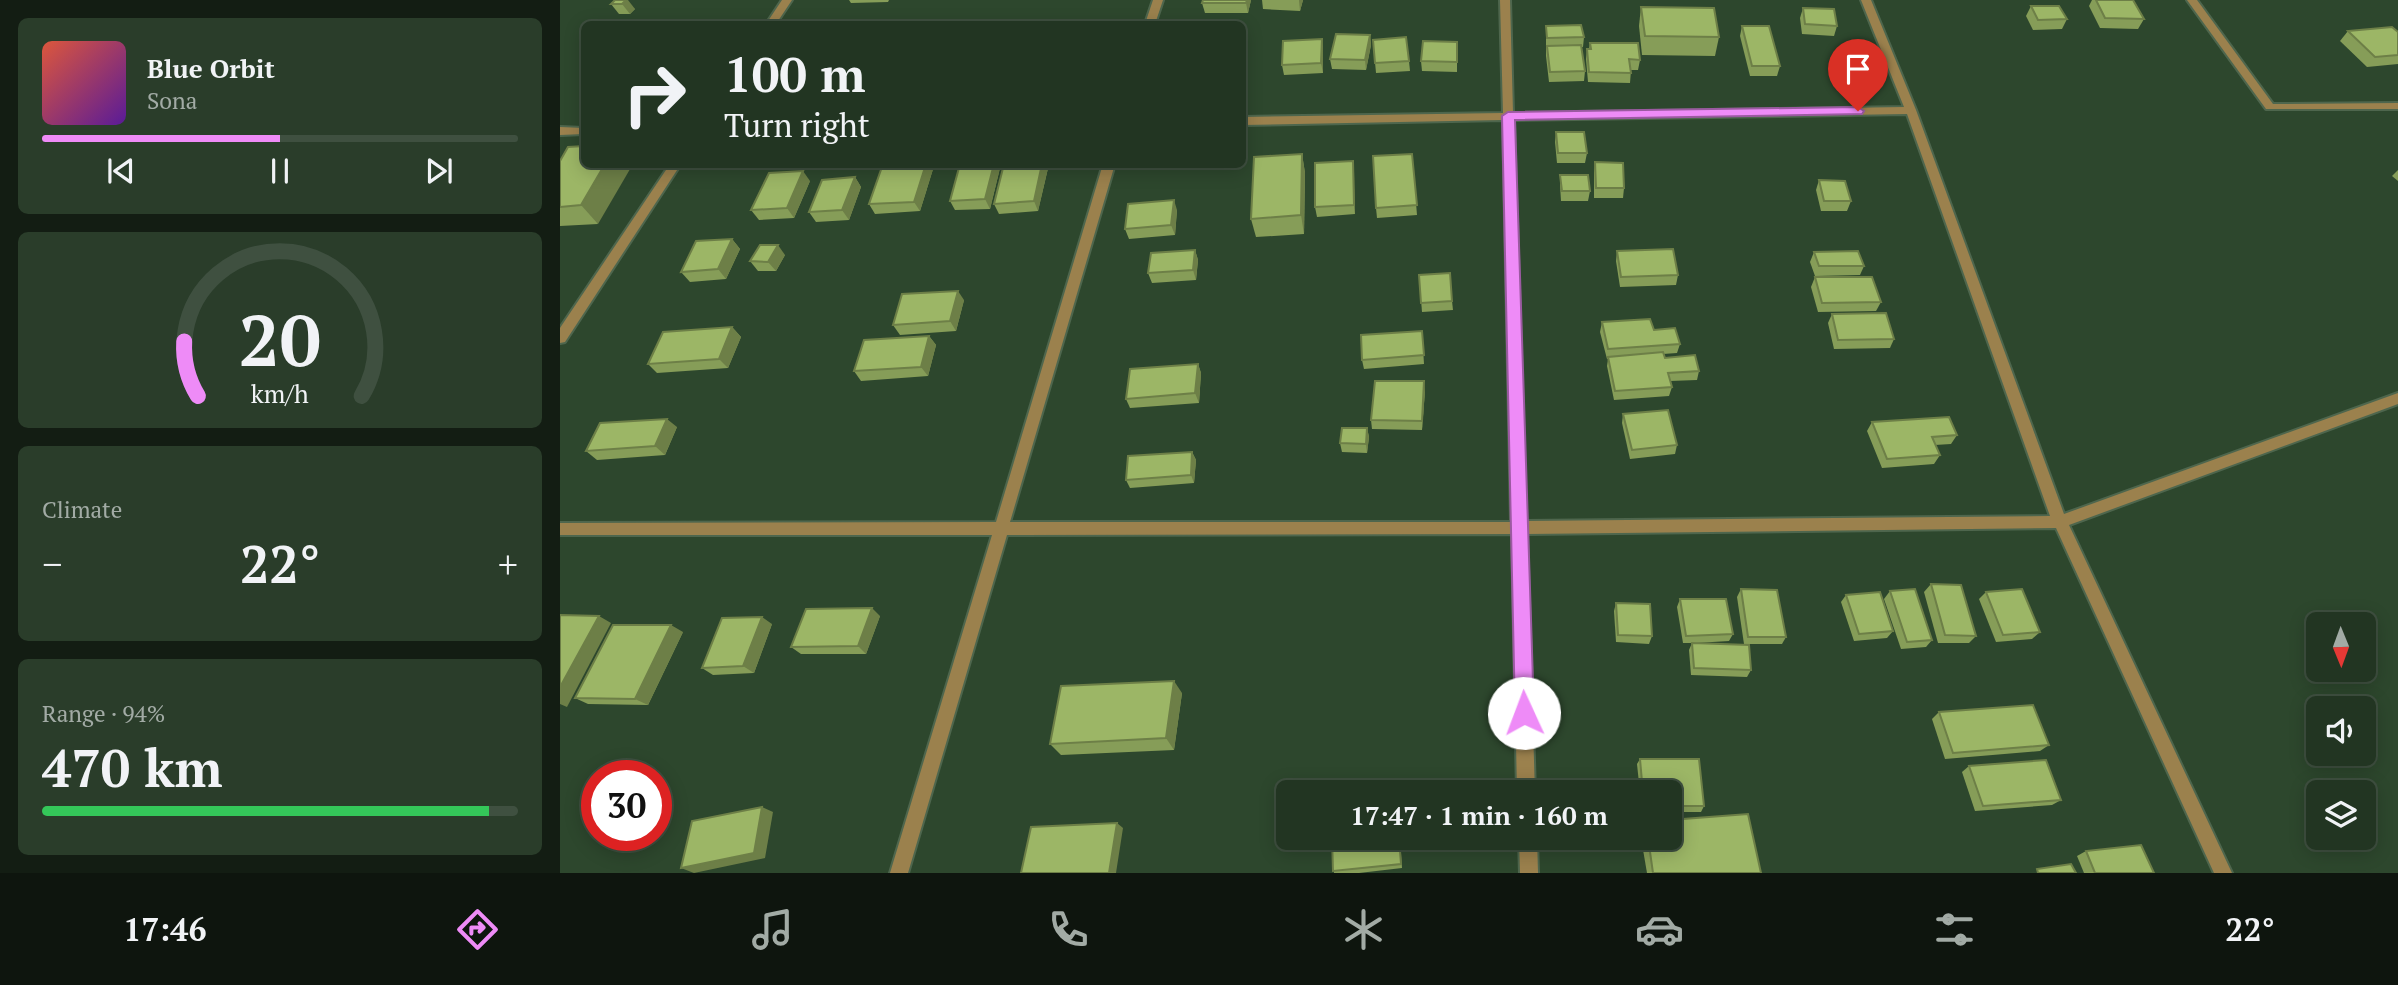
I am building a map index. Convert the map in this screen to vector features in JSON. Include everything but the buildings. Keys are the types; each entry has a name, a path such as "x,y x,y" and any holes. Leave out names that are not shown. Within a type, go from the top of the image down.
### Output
{"street":[{"path":"773,21 787,0"},
{"path":"1151,21 1158,0"},
{"path":"1505,0 1526,780"},
{"path":"1866,0 1911,110 2060,522 2224,873"},
{"path":"2192,0 2270,107 2398,106"},
{"path":"1246,121 1911,110"},
{"path":"560,131 581,131"},
{"path":"560,338 673,168"},
{"path":"899,873 1108,168"},
{"path":"560,529 1519,528 2060,522 2398,398"},
{"path":"1528,850 1529,873"}],"route":[{"path":"1524,713 1508,116 1858,111"}]}
